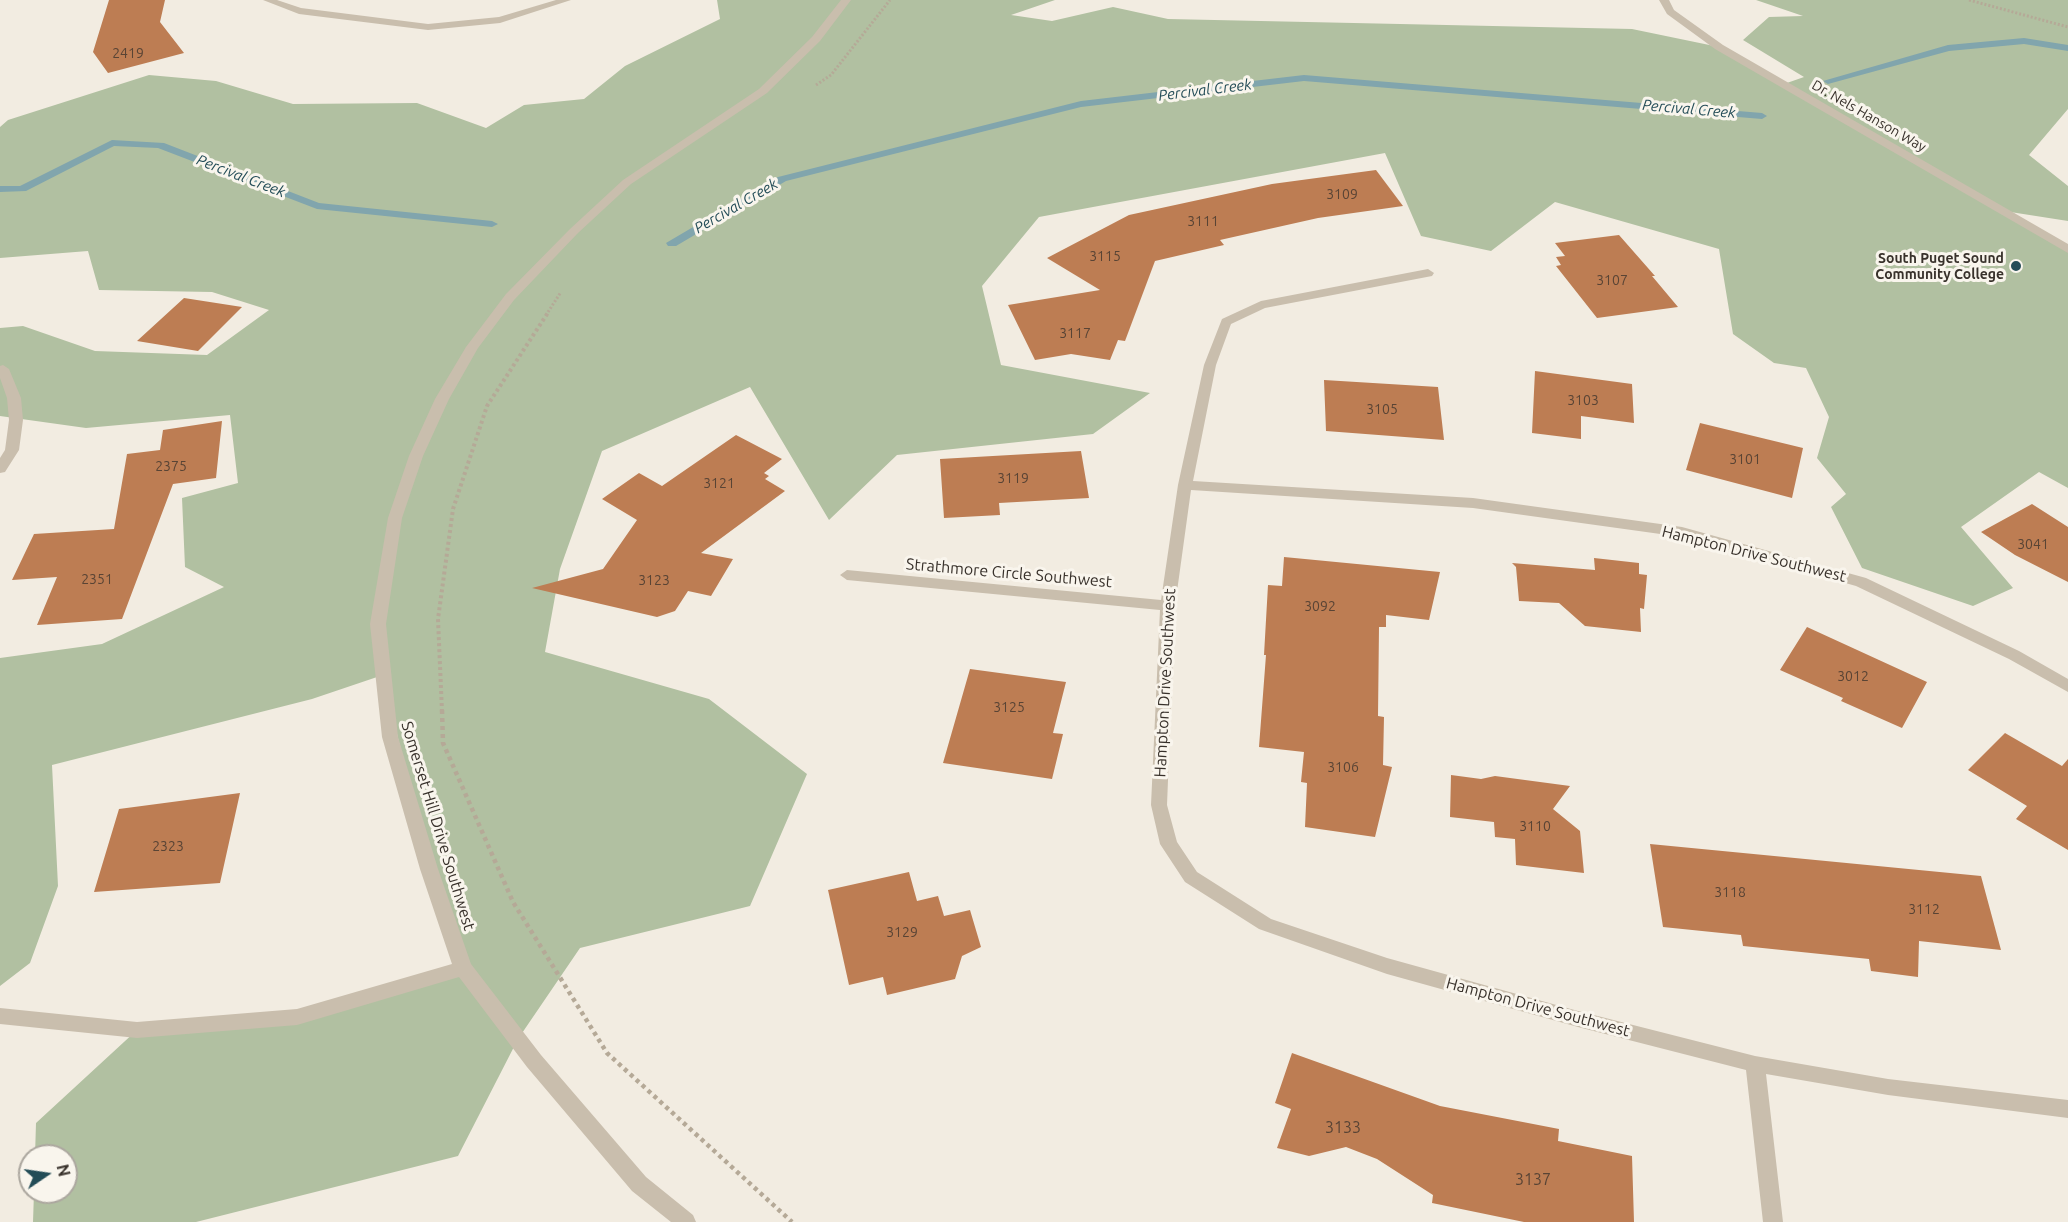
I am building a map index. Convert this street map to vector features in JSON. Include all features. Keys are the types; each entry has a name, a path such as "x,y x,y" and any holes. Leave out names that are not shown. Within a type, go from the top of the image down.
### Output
{"street":[{"path":"268,0 299,11 428,27 500,20 566,0"},
{"name":"Somerset Hill Drive Southwest","path":"686,1222 639,1184 534,1060 463,968 429,869 390,737 378,624 395,518 416,456 442,399 472,347 510,297 574,231 627,182 763,91 816,39 846,0"},
{"name":"Dr. Nels Hanson Way","path":"1664,0 1670,12 1719,47 2068,249"},
{"path":"1185,485 1210,365 1226,322 1261,305 1428,273"},
{"path":"0,469 12,450 16,420 14,398 3,369"},
{"name":"Hampton Drive Southwest","path":"2068,686 2014,654 1861,582 1682,532 1473,502 1185,485 1168,606 1159,805 1169,844 1191,878 1265,924 1387,966 1578,1019 1755,1064 1888,1087 2068,1109"},
{"name":"Strathmore Circle Southwest","path":"847,575 1168,606"},
{"path":"0,1016 137,1030 297,1017 463,968"},
{"path":"1755,1064 1773,1222"}],"path":[{"path":"811,87 831,75 890,0"},
{"path":"1969,0 2068,27"},
{"path":"563,289 487,406 453,508 438,619 443,743 513,902 607,1053 792,1222"}],"green space":[{"path":"717,0 1055,0 1011,15 1052,21 1113,7 1168,19 1632,29 1719,47 1784,84 1804,77 1743,40 1769,17 1803,16 1756,0 2068,0 2068,109 2029,155 2068,186 2068,221 2004,211 2068,249 2068,488 2039,472 1961,527 2013,588 1973,606 1862,568 1831,507 1846,494 1817,458 1829,417 1806,368 1774,363 1733,334 1719,249 1555,202 1491,251 1421,236 1385,153 1039,217 982,286 1001,365 1150,393 1093,434 897,455 829,520 750,387 602,451 560,569 545,652 709,699 807,774 750,906 580,948 518,1039 458,1156 196,1222 33,1222 34,1204 78,1204 78,1144 35,1144 36,1123 137,1030 297,1017 463,968 429,869 383,675 312,699 52,765 58,886 30,963 0,986 0,658 102,644 224,587 185,567 182,498 238,483 230,415 86,428 0,416 0,328 23,326 95,351 207,355 269,310 212,292 99,290 88,251 0,258 0,127 8,120 149,75 216,81 293,104 417,103 486,128 524,105 584,99 625,66 720,19"}],"building":[{"path":"109,0 165,0 160,22 184,53 108,73 93,52"},
{"path":"1376,170 1403,206 1318,218 1220,240 1224,245 1155,261 1125,341 1118,340 1110,360 1071,354 1035,360 1008,305 1100,290 1047,258 1129,215 1272,184"},
{"path":"1619,235 1655,276 1652,276 1678,307 1597,318 1556,266 1561,265 1556,257 1565,256 1555,243"},
{"path":"184,298 242,307 198,351 137,341"},
{"path":"1535,371 1632,384 1634,423 1581,416 1581,439 1532,433"},
{"path":"1324,380 1438,387 1444,440 1326,431"},
{"path":"222,421 216,478 173,484 122,619 37,625 57,577 12,580 34,534 114,529 127,454 160,450 163,430"},
{"path":"1700,423 1803,448 1792,498 1686,470"},
{"path":"736,435 782,459 764,473 769,476 765,479 785,491 701,553 733,559 711,596 688,591 675,611 657,617 532,588 603,569 637,520 602,499 639,473 662,486"},
{"path":"1081,451 1089,498 999,503 1000,515 944,518 940,459"},
{"path":"2032,504 2068,527 2068,582 2015,555 1981,532"},
{"path":"1284,557 1440,572 1429,620 1386,615 1386,627 1379,627 1378,716 1384,717 1383,765 1392,767 1375,837 1305,827 1307,783 1301,782 1304,752 1259,747 1266,655 1264,655 1268,585 1282,586"},
{"path":"1594,558 1639,563 1639,574 1647,575 1644,609 1640,608 1641,632 1585,626 1559,603 1519,601 1516,567 1512,563 1595,570"},
{"path":"1807,627 1927,682 1902,728 1841,701 1843,698 1780,670"},
{"path":"970,669 1066,682 1053,733 1063,734 1052,779 943,763"},
{"path":"2005,733 2062,766 2068,759 2068,850 2016,819 2027,806 1968,770"},
{"path":"1451,775 1481,779 1495,776 1570,786 1553,809 1580,831 1584,873 1516,865 1515,839 1495,837 1494,822 1450,817"},
{"path":"240,793 220,883 94,892 119,809"},
{"path":"1650,844 1981,876 2001,950 1919,941 1918,977 1871,971 1869,959 1743,946 1741,935 1663,927"},
{"path":"909,872 917,901 938,896 944,916 970,910 981,947 962,956 955,979 887,995 883,977 849,985 828,890"},
{"path":"1292,1053 1440,1106 1559,1129 1558,1141 1632,1156 1634,1222 1524,1222 1432,1203 1433,1195 1377,1159 1346,1147 1309,1156 1277,1148 1291,1109 1275,1103"}],"waterway":[{"name":"Percival Creek","path":"1828,81 1948,48 2024,41 2068,48"},
{"name":"Percival Creek","path":"672,243 782,179 1081,104 1304,78 1762,116"},
{"name":"Percival Creek","path":"0,189 22,189 112,143 160,145 317,206 492,224"}],"place":[{"name":"South Puget Sound Community College","path":"2016,266"}]}
